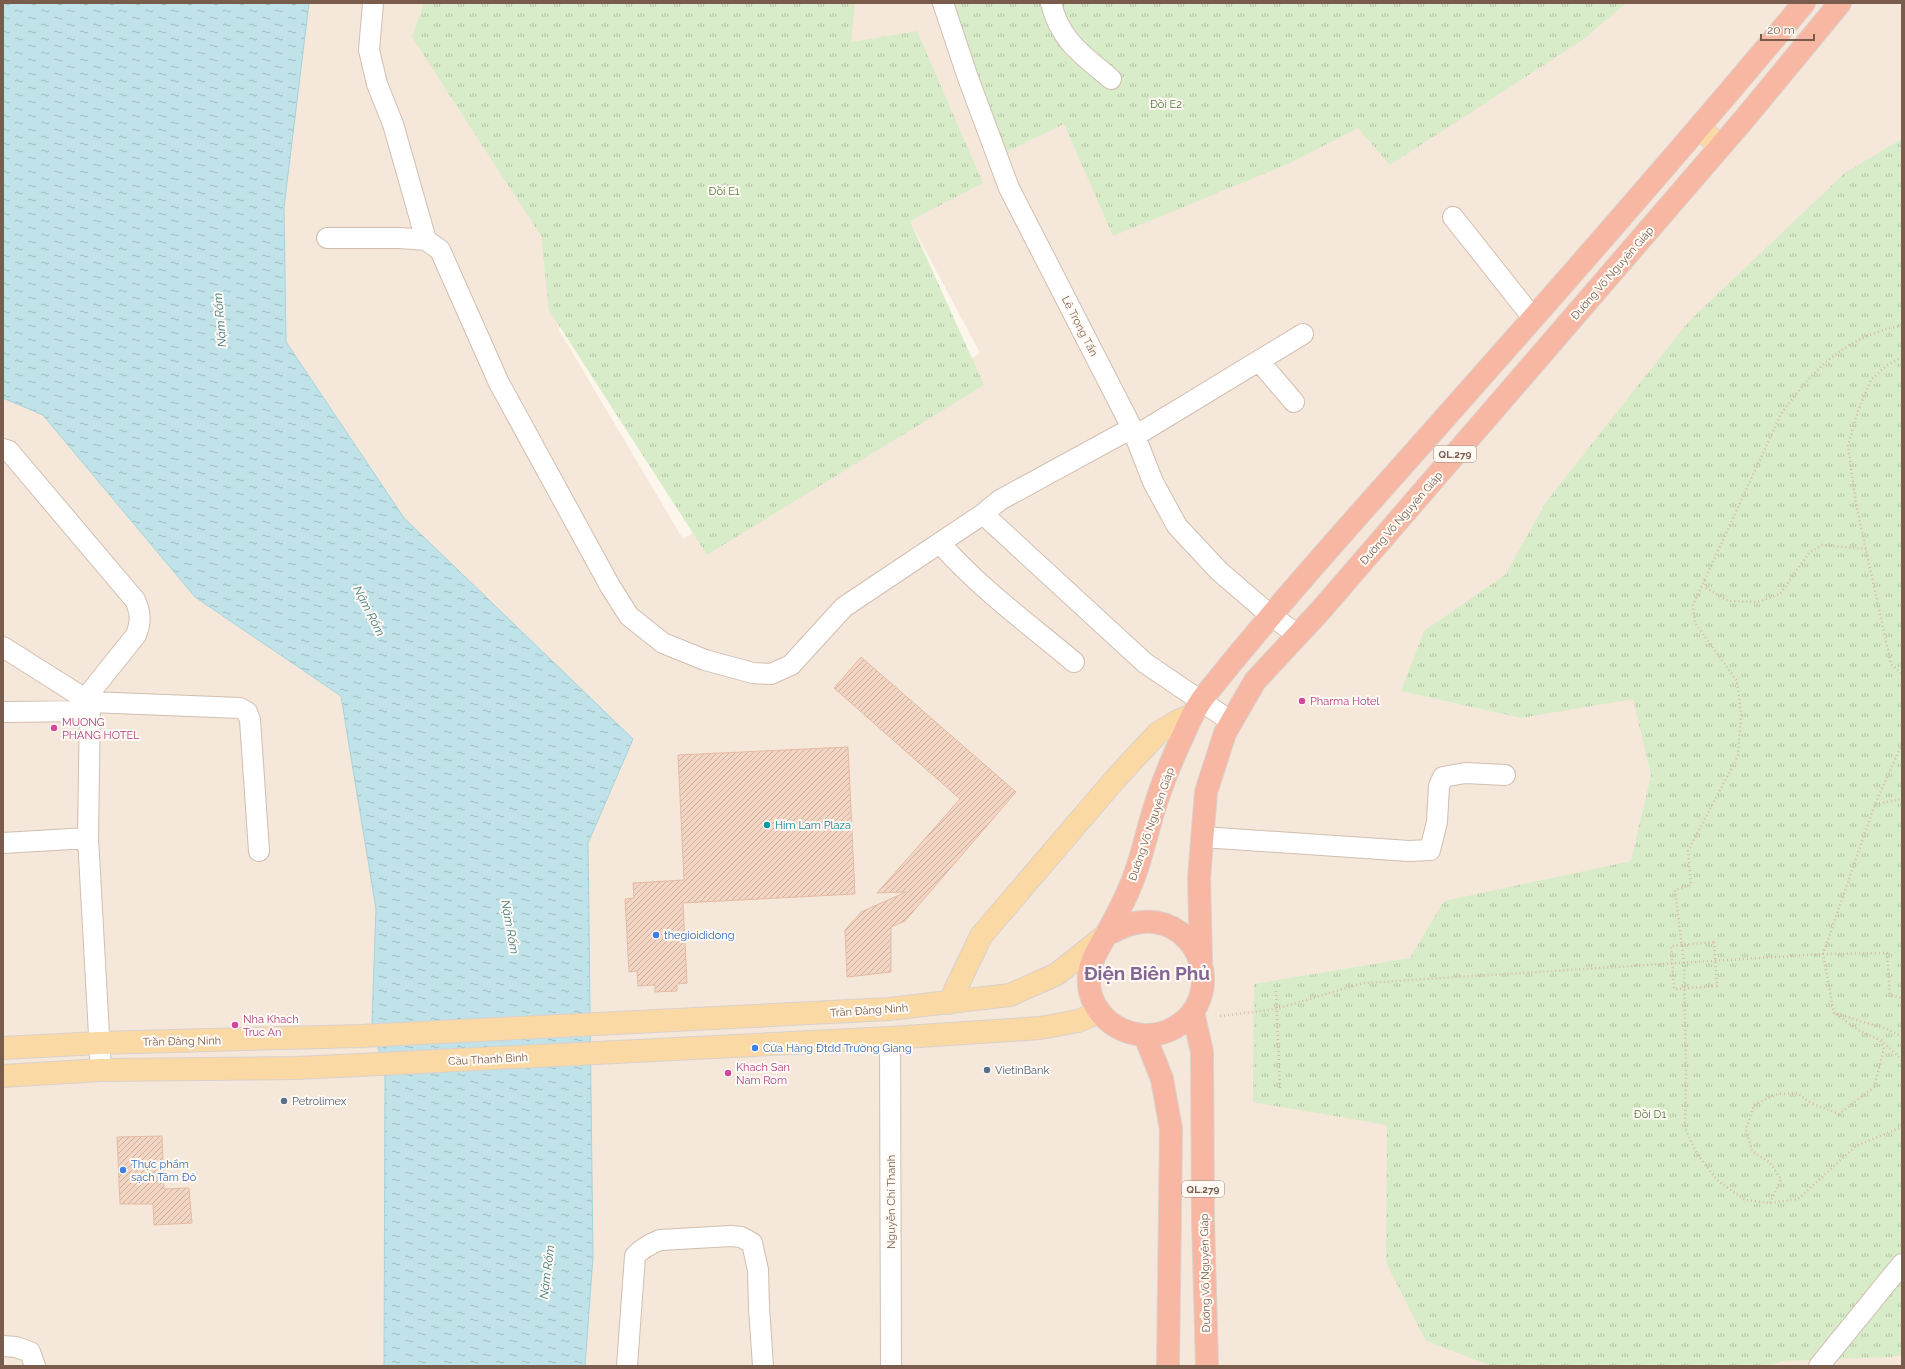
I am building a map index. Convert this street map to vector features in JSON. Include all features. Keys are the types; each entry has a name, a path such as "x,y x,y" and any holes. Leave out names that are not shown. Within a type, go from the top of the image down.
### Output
{"highway":[{"name":"Đường Võ Nguyên Giáp","path":"1106,935 1134,877 1158,797 1196,709 1270,615 1700,129 1804,3"},
{"name":"Đường Võ Nguyên Giáp","path":"1201,960 1199,878 1206,792 1225,733 1255,681 1298,635 1721,146 1840,3"},
{"name":"QL.279","path":"1144,921 1162,923 1179,931 1192,944 1201,960 1204,978 1201,996 1193,1012 1180,1025 1164,1033 1145,1036 1127,1033 1112,1025 1100,1012 1092,997 1089,980 1091,963 1106,935 1126,925 1144,921"},
{"name":"Đường Võ Nguyên Giáp","path":"1193,1012 1202,1052 1203,1220 1207,1366"},
{"name":"QL.279","path":"1145,1036 1162,1080 1170,1129 1168,1366"}],"main road":[{"path":"1700,129 1721,146"},
{"path":"949,1003 981,936 1117,777 1158,732 1196,709"},
{"name":"Trần Đăng Ninh","path":"3,1048 99,1043 361,1036 889,1009 949,1003 1010,995 1057,974 1106,935"},
{"path":"889,1009 890,1038 1040,1028 1078,1021 1100,1012"},
{"name":"Cầu Thanh Bình","path":"101,1070 297,1068 890,1038"},
{"path":"3,1076 101,1070"}],"street":[{"path":"373,3 369,50 377,84 392,124 426,240"},
{"name":"Lê Trọng Tấn","path":"943,3 968,78 1010,188 1134,432 1153,482 1177,526 1219,571 1270,615 1298,635"},
{"path":"1051,3 1056,20 1072,46 1111,79"},
{"path":"1453,217 1533,318"},
{"path":"327,238 400,238 426,240 440,250 499,383 610,586 629,616 663,643 712,662 752,673 770,674 792,665 844,607 983,514 1000,500 1134,432 1259,361 1303,334"},
{"path":"1259,361 1294,402"},
{"path":"3,448 9,451 135,600 139,608 140,622 136,635 89,704 88,838 101,1070"},
{"path":"983,514 1196,709 1232,722"},
{"path":"940,543 955,560 979,582 1074,662"},
{"path":"3,647 89,704"},
{"path":"3,712 89,704 240,708 247,712 250,720 259,851"},
{"path":"1202,837 1402,850 1430,850 1437,822 1439,786 1443,777 1465,773 1505,775"},
{"path":"3,843 88,838"},
{"name":"Nguyễn Chí Thanh","path":"890,1038 891,1366"},
{"path":"627,1366 635,1256 641,1249 660,1240 731,1236 741,1237 752,1243 758,1270 758,1308 763,1366"},
{"path":"1819,1366 1902,1264"},
{"path":"3,1346 16,1347 30,1352 34,1366"}],"path":[{"path":"1902,327 1895,326 1865,336 1829,358 1801,386 1781,414 1693,605 1695,623 1737,681 1741,715 1738,756 1688,851 1691,885 1675,890 1684,963 1686,1073 1685,1128 1697,1154 1718,1181 1745,1200 1770,1203 1798,1199 1856,1146 1902,1127"},
{"path":"1902,357 1886,366 1871,380 1858,411 1848,446 1856,504 1891,664 1902,674"},
{"path":"1705,580 1706,588 1728,601 1758,602 1780,594 1809,553 1822,544 1866,549"},
{"path":"1902,744 1875,804 1823,954 1834,1013 1858,1030 1880,1040 1902,1060"},
{"path":"1875,804 1902,799"},
{"path":"1714,942 1717,986 1674,989 1672,965 1671,946 1714,942"},
{"path":"1220,1016 1276,1009 1363,983 1672,965 1715,960 1823,954 1887,954 1890,995 1902,998"},
{"path":"1276,991 1280,1090"},
{"path":"1834,1013 1887,1029 1902,1037"},
{"path":"1770,1203 1781,1179 1768,1162 1752,1151 1746,1129 1754,1105 1777,1094 1797,1093 1811,1103 1839,1114 1874,1087 1884,1049 1880,1040"}],"shaded area":[{"path":"308,3 468,3 575,236 559,330 683,539 980,353 817,46 829,3 1902,3 1902,1366 3,1366 3,398 43,415 195,597 286,342 284,207"}],"green space":[{"name":"Đồi E1","path":"424,3 855,3 851,42 917,31 983,183 910,221 984,385 707,555 549,310 541,236 412,37"},
{"name":"Đồi E2","path":"944,3 1626,3 1584,39 1390,165 1358,128 1290,163 1113,236 1064,124 998,156"},
{"name":"Đồi D1","path":"1902,139 1902,1355 1892,1357 1784,1361 1767,1366 1492,1366 1426,1341 1386,1263 1387,1125 1253,1102 1254,984 1410,958 1444,901 1631,861 1651,775 1633,699 1521,718 1401,691 1424,631 1505,575 1546,502 1688,322 1846,172"}],"water":[{"name":"Nậm Rốm","path":"3,3 309,3 284,207 286,342 404,518 633,739 588,843 593,1257 585,1366 384,1366 385,1076 372,1022 376,909 341,696 195,597 43,415 3,398"}],"building":[{"path":"861,657 1016,792 905,921 891,927 891,972 847,977 845,930 861,912 906,892 877,893 960,799 834,688"},
{"name":"Him Lam Plaza","path":"848,747 855,894 683,903 687,983 677,984 677,991 655,992 655,985 638,986 637,971 629,972 625,899 634,898 633,883 684,880 678,755"},
{"path":"162,1136 164,1189 189,1188 192,1223 154,1225 153,1204 120,1204 117,1137"}],"place":[{"name":"Pharma Hotel","path":"1302,701"},
{"name":"MUONG PHANG HOTEL","path":"54,728"},
{"name":"Him Lam Plaza","path":"767,825"},
{"name":"thegioididong","path":"656,935"},
{"name":"Nha Khach Truc An","path":"235,1025"},
{"name":"Cửa Hàng Đtdđ Trường Giang","path":"755,1048"},
{"name":"VietinBank","path":"987,1070"},
{"name":"Khach San Nam Rom","path":"728,1073"},
{"name":"Petrolimex","path":"284,1101"},
{"name":"Thực phẩm sạch Tâm Đỏ","path":"123,1170"}],"district":[{"name":"Điện Biên Phủ","path":"1147,973"}]}
